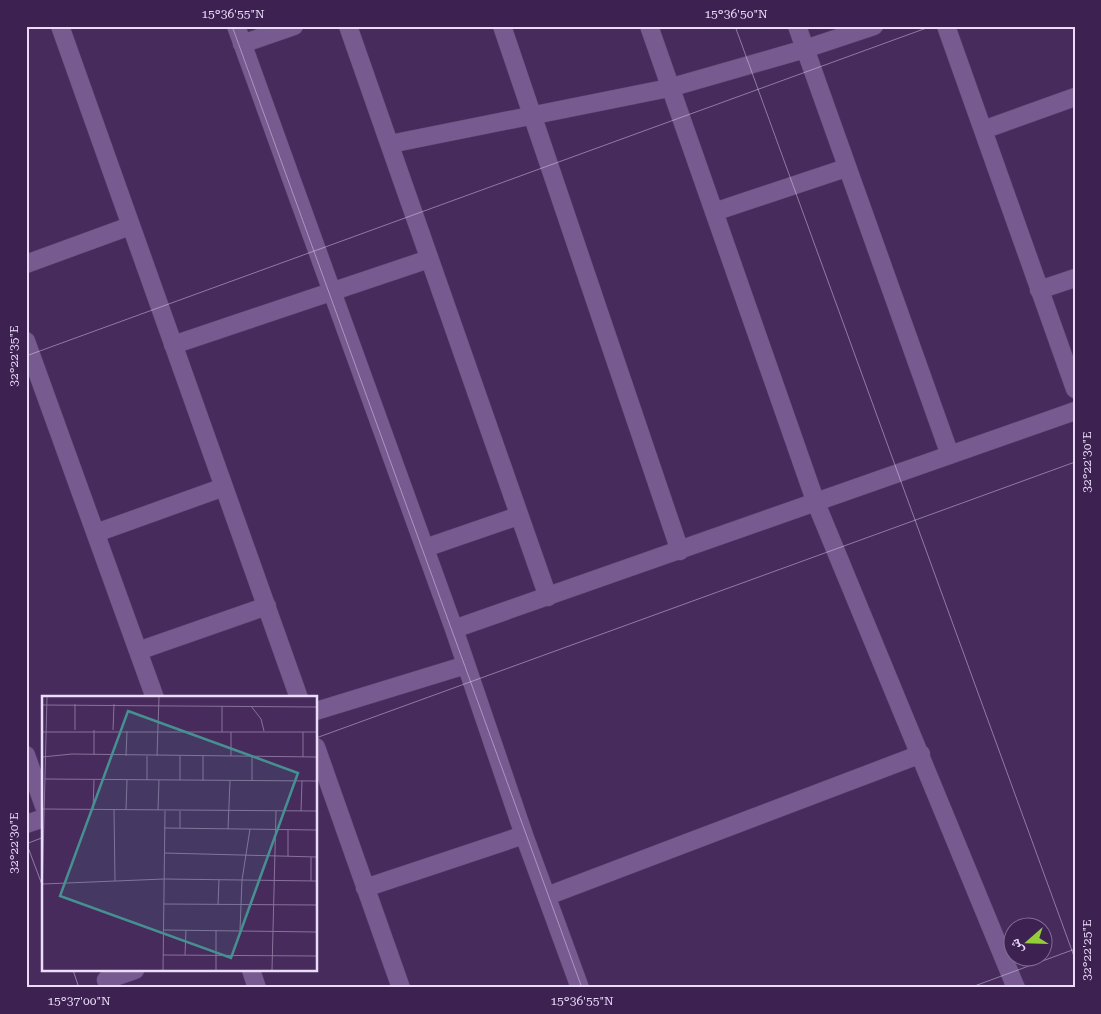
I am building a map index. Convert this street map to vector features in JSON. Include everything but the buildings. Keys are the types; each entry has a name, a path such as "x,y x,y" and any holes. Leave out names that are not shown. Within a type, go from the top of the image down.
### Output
{"street":[{"path":"60,26 298,696"},
{"path":"236,26 454,628 524,835 580,988"},
{"path":"242,44 294,26"},
{"path":"348,26 518,516 548,597"},
{"path":"502,26 680,550"},
{"path":"648,26 816,502 1016,988"},
{"path":"797,26 846,168 950,455"},
{"path":"390,144 669,88 805,49 874,26"},
{"path":"946,26 1075,389"},
{"path":"983,130 1075,97"},
{"path":"714,212 846,168"},
{"path":"26,264 130,226"},
{"path":"173,345 332,290 429,259"},
{"path":"1040,290 1075,278"},
{"path":"26,341 34,388 96,533 153,696"},
{"path":"454,628 548,597 1075,411"},
{"path":"96,533 224,487"},
{"path":"425,548 518,516"},
{"path":"138,651 266,606"},
{"path":"318,710 466,665"},
{"path":"547,896 920,754"},
{"path":"26,755 42,800"},
{"path":"318,759 322,783 365,888 401,988"},
{"path":"26,824 42,819"},
{"path":"365,888 524,835"},
{"path":"106,979 129,972"},
{"path":"252,972 257,988"}]}
